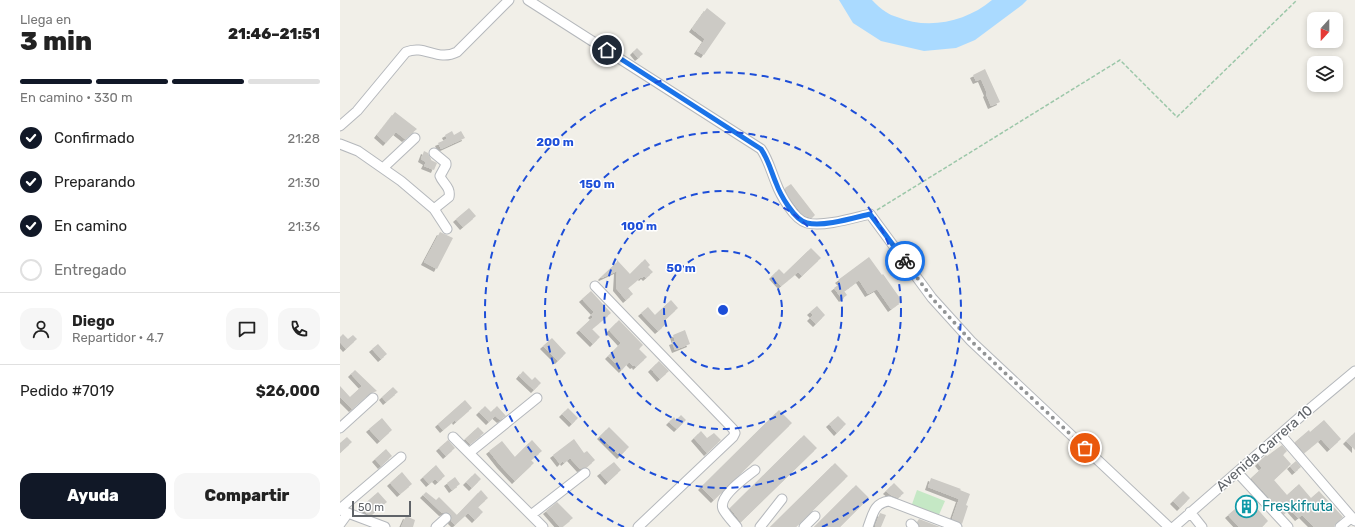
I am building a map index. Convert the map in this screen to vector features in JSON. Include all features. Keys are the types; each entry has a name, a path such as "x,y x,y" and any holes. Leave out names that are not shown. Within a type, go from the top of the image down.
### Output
{"street":[{"path":"340,126 357,111 406,52 414,49 442,56 457,52 509,0"},
{"path":"528,0 761,149 766,155 783,198 800,220 806,223 830,223 870,214 932,298 971,341 1169,527"},
{"path":"383,168 415,138"},
{"path":"340,144 358,151 401,181 434,209 447,228"},
{"path":"434,153 446,163 440,176 449,188 450,193 449,197 434,209"},
{"path":"595,286 733,429 735,434 638,527"},
{"name":"Avenida Carrera 10","path":"1174,527 1355,371"},
{"path":"340,428 373,398"},
{"path":"468,453 537,398"},
{"path":"1281,434 1353,519 1340,527"},
{"path":"453,436 468,453 543,527"},
{"path":"340,524 343,511 401,457"},
{"path":"736,527 723,510 722,502 725,496 755,470"},
{"path":"1237,472 1288,527"},
{"path":"531,515 585,473"},
{"path":"760,527 782,499"},
{"path":"868,527 876,506 882,502 889,501 957,527"},
{"path":"343,511 383,527"},
{"path":"1190,512 1202,527"},
{"path":"804,527 815,516"},
{"path":"436,527 446,518"}],"path":[{"path":"870,214 1120,60 1177,117 1297,0"}],"green space":[{"path":"917,490 945,501 938,517 911,507"}],"water":[{"path":"839,0 872,0 884,11 894,16 909,21 934,23 946,22 971,14 992,0 1027,0 975,40 956,48 924,51 881,41 853,23"}],"building":[{"path":"707,8 726,23 704,55 697,51 705,39 692,29"},
{"path":"637,48 643,54 638,58 633,52"},
{"path":"985,69 1000,102 991,106 981,79 976,81 973,75"},
{"path":"395,112 417,129 405,139 396,132 386,143 377,135"},
{"path":"452,131 454,135 461,131 465,138 441,149 438,143 447,139 445,135"},
{"path":"424,151 428,153 431,160 437,163 434,170 424,166 426,162 421,159"},
{"path":"791,184 815,215 812,218 801,213 789,197 785,188"},
{"path":"469,208 476,216 463,227 456,219"},
{"path":"440,232 453,238 437,269 424,262"},
{"path":"811,248 821,258 802,276 798,272 781,286 772,276 779,269 784,274"},
{"path":"869,257 902,301 891,309 877,289 868,294 859,280 844,291 847,295 842,299 834,288 841,283 838,280"},
{"path":"645,259 650,265 648,267 653,272 646,278 644,276 642,278 641,277 628,288 633,294 626,300 616,288 617,271 602,278 601,277 617,262 617,260 630,274"},
{"path":"591,291 611,313 592,329 600,337 593,344 579,330 593,317 591,315 594,312 582,299"},
{"path":"671,300 678,308 664,321 665,325 658,331 641,313 648,307 655,315"},
{"path":"817,306 825,315 816,324 810,318 813,315 810,312"},
{"path":"619,320 643,345 639,349 647,357 636,367 629,362 622,370 608,356 621,343 609,330"},
{"path":"685,330 690,344 675,350 672,342 675,341 673,335"},
{"path":"343,334 348,339 353,335 357,339 346,349 340,342 340,337"},
{"path":"552,338 566,353 558,361 543,346"},
{"path":"378,344 387,354 381,359 372,349"},
{"path":"659,361 669,371 660,379 651,369"},
{"path":"355,370 377,391 369,394 352,409 340,397 340,386 350,397 362,386 351,374"},
{"path":"523,371 532,380 535,377 541,383 534,390 519,376"},
{"path":"393,387 398,392 386,402 382,397"},
{"path":"465,400 472,408 456,422 455,420 443,430 438,424"},
{"path":"485,406 495,416 489,422 479,412"},
{"path":"497,406 506,416 500,420 491,412"},
{"path":"568,408 578,418 572,424 562,414"},
{"path":"779,410 792,423 714,500 701,487"},
{"path":"681,415 686,420 677,429 669,422 674,417 676,420"},
{"path":"838,416 846,424 837,433 829,424"},
{"path":"382,418 392,430 380,441 369,429"},
{"path":"1324,420 1341,439 1330,449 1321,439 1304,453 1295,442"},
{"path":"478,427 484,433 470,444 465,439"},
{"path":"609,427 629,447 620,456 600,436"},
{"path":"701,431 707,438 714,433 721,440 707,453 694,438"},
{"path":"1355,432 1355,450 1346,441"},
{"path":"804,435 817,448 741,522 730,508"},
{"path":"347,437 352,442 340,453 340,443"},
{"path":"574,439 584,453 587,451 595,460 587,467 580,469 570,458 564,463 563,461 560,464 553,455"},
{"path":"448,440 455,448 446,456 439,448"},
{"path":"532,440 542,451 531,460 534,463 515,481 489,451 502,441 515,457"},
{"path":"1282,445 1287,451 1283,455 1291,464 1274,480 1287,495 1299,484 1311,498 1319,491 1343,517 1334,527 1314,527 1302,515 1298,518 1290,509 1284,514 1251,478 1262,468 1258,463 1266,455 1267,456"},
{"path":"386,449 392,456 381,466 375,459"},
{"path":"1296,461 1301,467 1295,472 1290,466"},
{"path":"614,462 621,470 608,482 600,473"},
{"path":"835,463 848,476 796,527 770,527"},
{"path":"436,465 445,476 438,482 435,479 429,484 423,477"},
{"path":"402,472 412,484 400,494 390,483"},
{"path":"475,473 481,479 472,488 466,482"},
{"path":"455,477 460,484 452,490 447,483"},
{"path":"931,478 961,489 960,490 970,494 962,524 952,519 959,499 928,487"},
{"path":"894,483 904,493 898,498 886,491"},
{"path":"856,485 869,498 840,527 814,527"},
{"path":"481,490 488,498 478,507 483,512 475,520 468,513 455,525 451,521 452,517 450,514 447,512 442,513 423,495 426,492 436,500 439,497 457,515"},
{"path":"1183,491 1190,498 1180,508 1173,501"},
{"path":"378,492 387,502 371,515 367,514 361,507"},
{"name":"Freskifruta","path":"1248,498 1268,521 1262,527 1239,527 1228,515"},
{"path":"557,502 573,518 562,527 560,527 546,511"},
{"path":"880,513 886,515 881,527 878,527 875,526"},
{"path":"406,516 415,520 413,527 401,527"},
{"path":"919,519 940,527 920,527 917,522"}],"way so far":[{"path":"905,261 932,298 971,341 1085,448"}],"place":[{"name":"Freskifruta","path":"1247,506"}],"route":[{"path":"607,50 761,149 766,155 783,198 800,220 806,223 830,223 870,214 905,261"}]}
